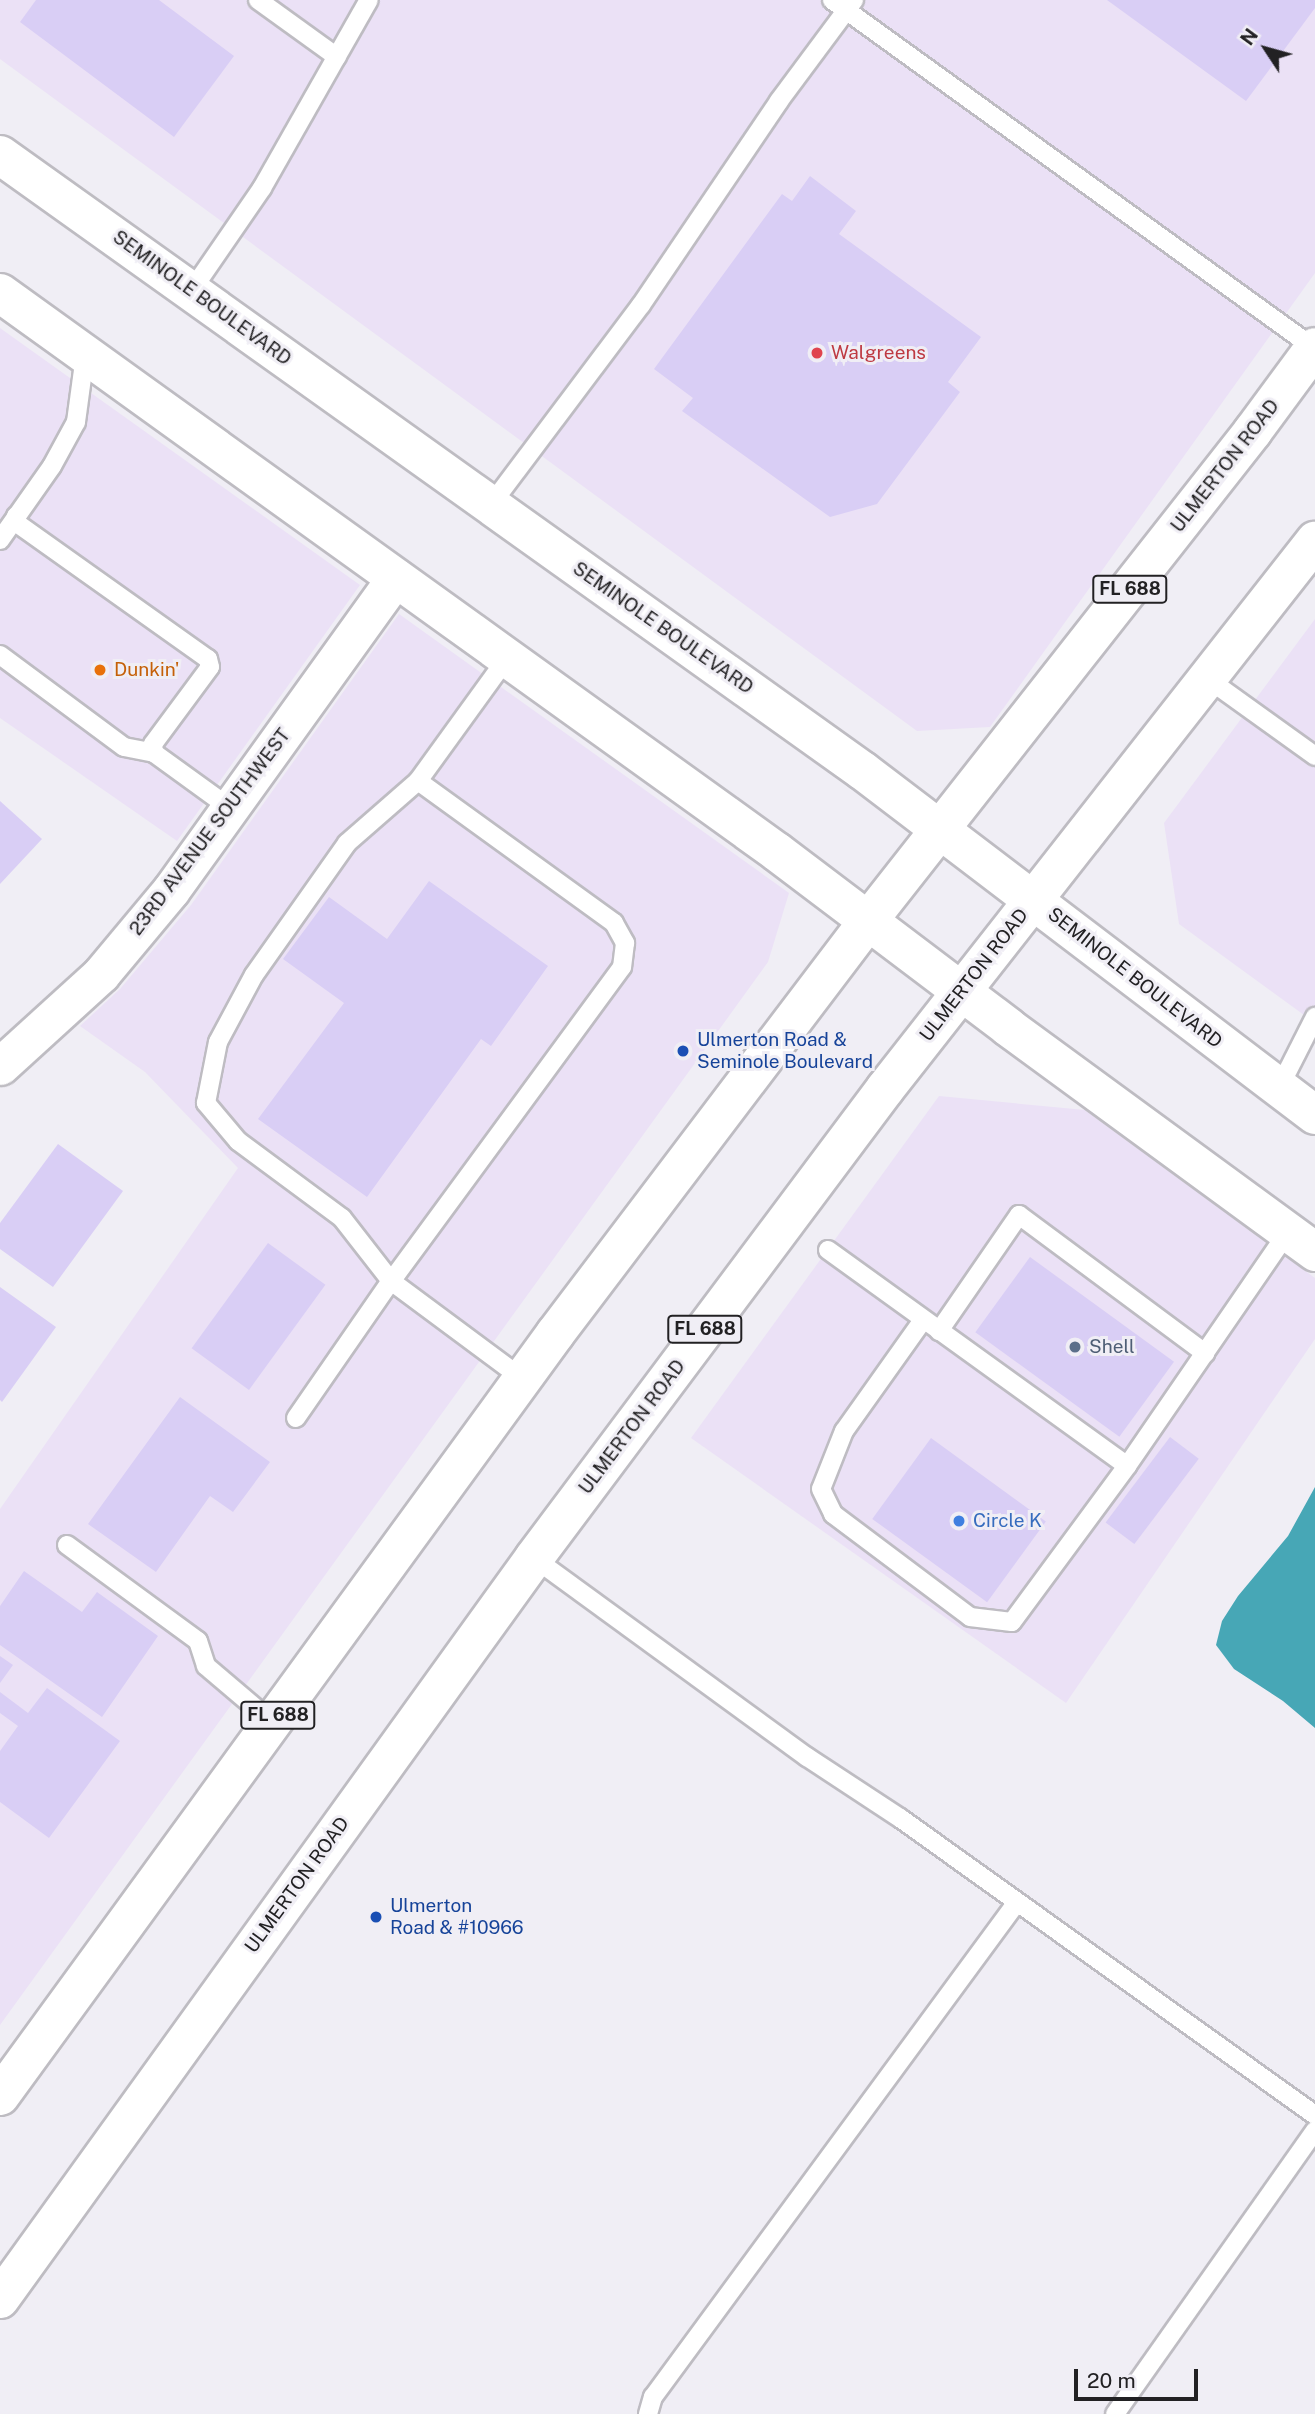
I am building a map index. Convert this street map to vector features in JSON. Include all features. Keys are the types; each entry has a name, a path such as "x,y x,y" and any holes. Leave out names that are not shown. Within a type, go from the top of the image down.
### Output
{"main road":[{"name":"SEMINOLE BOULEVARD","path":"0,155 941,828 1315,1115"},
{"path":"0,293 868,921 1301,1242"},
{"name":"ULMERTON ROAD","path":"0,2117 8,2084 523,1378 868,921 1253,431 1315,347"},
{"name":"ULMERTON ROAD","path":"0,2299 534,1558 960,991 1315,541"}],"street":[{"name":"23RD AVENUE SOUTHWEST","path":"0,1066 101,974 171,890 396,577"}],"lane":[{"path":"258,0 337,57"},
{"path":"192,290 262,188 369,0"},
{"path":"490,506 641,305 844,4 1315,347"},
{"path":"0,540 52,466 76,422 85,355"},
{"path":"16,516 18,524 208,659 210,667 153,744 154,753"},
{"path":"0,656 124,747 154,753 230,808"},
{"path":"507,658 418,781 347,843 254,975 218,1042 206,1103 239,1141 342,1218 391,1281 523,1378"},
{"path":"1208,679 1315,756"},
{"path":"296,1418 391,1281 622,967 625,943 614,923 418,781"},
{"path":"1279,1088 1315,1017"},
{"path":"939,1331 1019,1215 1205,1353"},
{"path":"923,1320 844,1431 821,1489 833,1514 970,1617 1012,1622 1127,1466 1205,1353 1301,1242"},
{"path":"828,1250 1127,1466"},
{"path":"67,1545 198,1640 206,1666 272,1722"},
{"path":"534,1558 797,1749 1315,2115"},
{"path":"648,2414 653,2398 1017,1902"},
{"path":"1115,2414 1315,2131"}],"shaded area":[{"path":"0,0 1315,0 1315,273 990,727 917,731 0,59"},
{"path":"0,328 360,585 177,841 0,718"},
{"path":"399,614 789,893 768,962 0,2025 0,1509 238,1168 145,1072 80,1026 120,989 191,905"},
{"path":"1315,619 1315,1023 1179,924 1164,823"},
{"path":"939,1096 1085,1110 1315,1278 1315,1339 1066,1703 691,1438"}],"water":[{"path":"1315,1487 1315,1728 1283,1701 1234,1669 1216,1645 1222,1621 1238,1596 1288,1536"}],"building":[{"path":"36,0 159,0 234,56 174,137 20,22"},
{"path":"1107,0 1315,0 1315,8 1246,101"},
{"name":"Walgreens","path":"810,176 856,211 839,234 981,337 948,382 960,392 877,504 830,517 682,411 693,398 654,369 782,194 792,201"},
{"path":"0,801 42,839 0,884"},
{"path":"429,881 548,966 491,1046 481,1039 367,1197 258,1119 344,1003 283,959 329,897 387,939"},
{"path":"58,1144 123,1191 53,1287 0,1249 0,1223"},
{"path":"268,1243 325,1285 249,1390 192,1348"},
{"name":"Shell","path":"1030,1257 1174,1362 1119,1437 975,1332"},
{"path":"0,1287 56,1327 2,1402 0,1400"},
{"path":"180,1397 270,1462 233,1512 210,1496 156,1572 88,1524"},
{"path":"1170,1437 1199,1459 1134,1544 1106,1522"},
{"name":"Circle K","path":"931,1438 1046,1521 987,1602 872,1519"},
{"path":"24,1571 82,1612 97,1592 158,1636 102,1717 0,1645 0,1606"},
{"path":"0,1656 13,1665 0,1683"},
{"path":"47,1688 120,1741 49,1838 0,1802 0,1751 18,1726 0,1713 0,1692 28,1713"}],"place":[{"name":"Walgreens","path":"817,353"},
{"name":"Dunkin'","path":"100,670"},
{"name":"Ulmerton Road & Seminole Boulevard","path":"683,1051"},
{"name":"Shell","path":"1075,1347"},
{"name":"Circle K","path":"959,1521"},
{"name":"Ulmerton Road & #10966","path":"376,1917"}]}
